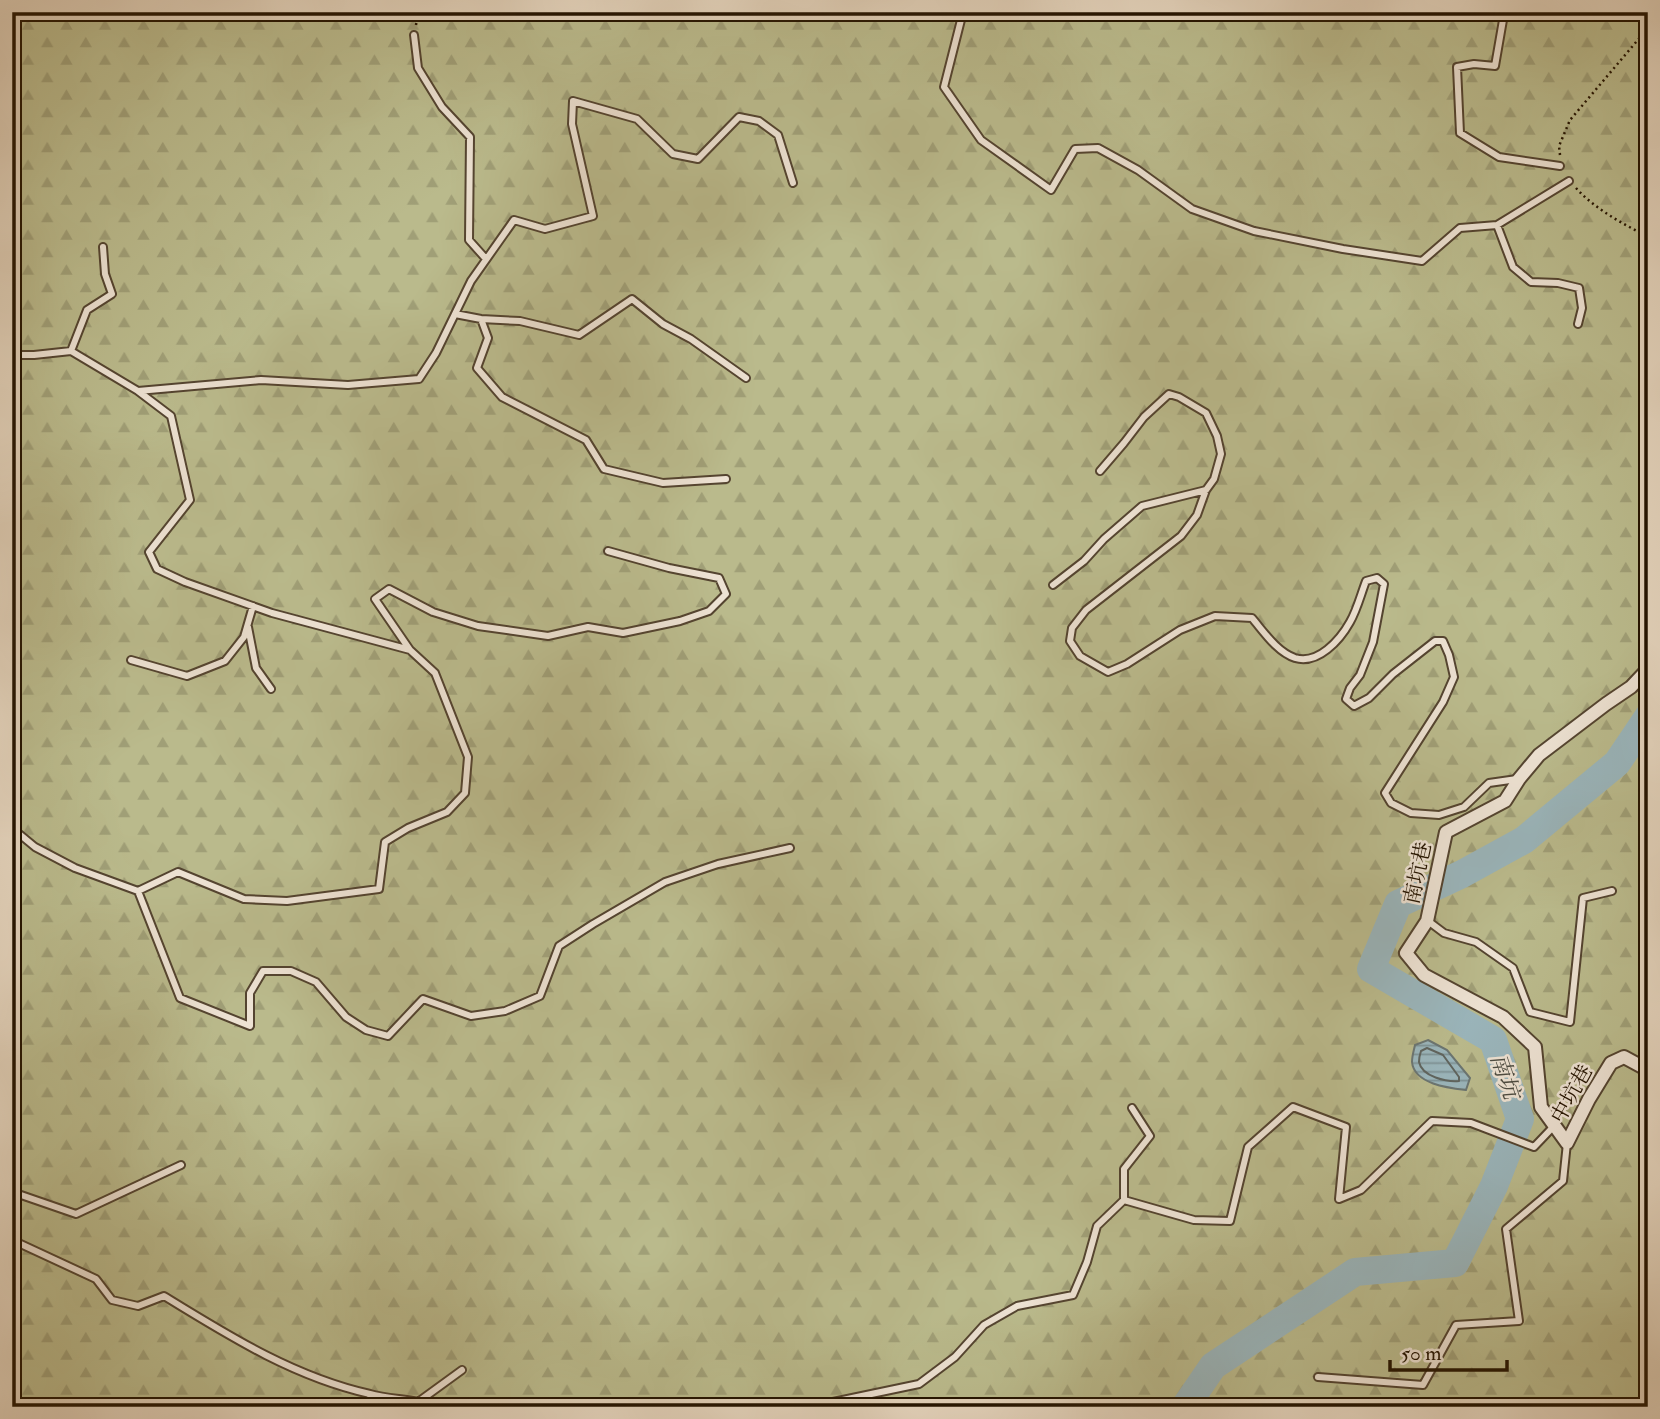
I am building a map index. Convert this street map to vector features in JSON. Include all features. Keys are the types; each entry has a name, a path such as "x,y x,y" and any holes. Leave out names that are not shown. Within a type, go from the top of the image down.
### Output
{"street":[{"name":"南坑巷","path":"1567,1143 1541,1107 1535,1047 1503,1017 1424,975 1406,953 1427,920 1446,832 1505,800 1539,755 1631,687 1648,669"},
{"name":"中坑巷","path":"1567,1143 1611,1063 1624,1056 1648,1070"}],"lane":[{"path":"962,12 944,88 981,140 1051,190 1075,149 1098,148 1138,170 1192,209 1254,231 1422,261 1460,228 1497,225 1569,181"},
{"path":"1503,20 1494,66 1474,64 1457,67 1460,134 1499,157 1560,166"},
{"path":"414,35 418,68 442,107 470,137 468,240 486,259"},
{"path":"138,391 261,380 348,385 419,379 436,353 471,282 514,219 545,229 593,216 572,124 573,102 638,119 673,154 698,159 739,117 759,121 778,135 793,183"},
{"path":"1497,225 1513,267 1531,282 1558,283 1579,288 1582,308 1578,324"},
{"path":"71,351 87,310 112,294 105,274 103,247"},
{"path":"455,314 481,319 520,321 579,335 632,299 663,324 691,339 746,378"},
{"path":"481,319 488,338 477,368 502,397 586,440 604,469 663,483 726,479"},
{"path":"12,355 71,351 138,391 170,416 190,500 149,552 157,569 185,582 272,613 410,650"},
{"path":"1100,471 1144,416 1168,394 1179,397 1206,413 1222,454 1214,479 1206,490 1197,514 1181,536 1086,610 1072,628 1070,641 1080,656 1108,672 1127,664 1180,629 1215,616 1252,618 1278,648 1296,658 1313,658 1329,649 1350,622 1366,581 1377,578 1384,584 1373,642 1360,675 1346,699 1354,706 1369,698 1393,674 1435,641 1443,641 1454,677 1443,702 1385,793 1391,803 1411,813 1439,815 1464,807 1489,783 1519,779"},
{"path":"1053,585 1084,561 1104,539 1142,506 1206,490"},
{"path":"12,828 35,847 75,868 138,891 178,872 244,899 287,901 379,889 385,842 408,828 447,812 465,793 468,757 435,673 410,650 375,599 389,589 433,612 478,626 548,636 588,627 623,633 680,621 709,611 726,594 719,578 669,568 608,551"},
{"path":"131,660 187,676 225,661 244,637 253,606"},
{"path":"247,625 256,668 271,689"},
{"path":"138,891 180,998 250,1026 250,993 263,971 291,971 316,982 346,1017 366,1030 388,1035 423,999 471,1016 505,1011 540,996 559,946 593,924 665,882 718,864 790,848"},
{"path":"1427,920 1444,933 1476,942 1513,968 1530,1012 1570,1022 1583,898 1612,891"},
{"path":"1124,1200 1194,1220 1230,1221 1248,1147 1293,1107 1346,1127 1339,1199 1361,1190 1432,1121 1471,1123 1534,1147 1554,1126"},
{"path":"831,1407 833,1402 919,1384 955,1357 984,1325 1017,1306 1073,1295 1087,1262 1097,1226 1124,1200 1124,1169 1150,1136 1132,1108"},
{"path":"1318,1377 1423,1385 1455,1325 1519,1321 1506,1228 1563,1181 1567,1143"},
{"path":"12,1195 21,1195 76,1214 181,1165"},
{"path":"12,1240 96,1279 112,1300 138,1306 164,1296 226,1334 283,1364 370,1394 418,1402 461,1370"},
{"path":"370,1394 370,1407"}],"path":[{"path":"1560,166 1559,146 1570,120 1648,28"},
{"path":"1569,181 1586,199 1648,237"}],"green space":[{"path":"12,12 1648,12 1648,1407 12,1407"}],"water":[{"path":"1428,1040 1447,1050 1470,1078 1466,1090 1433,1084 1414,1069 1412,1062 1415,1045"}],"waterway":[{"name":"南坑","path":"1185,1407 1213,1366 1355,1272 1455,1263 1494,1186 1520,1119 1493,1040 1371,969 1398,904 1462,874 1524,840 1617,763 1648,717"}]}
